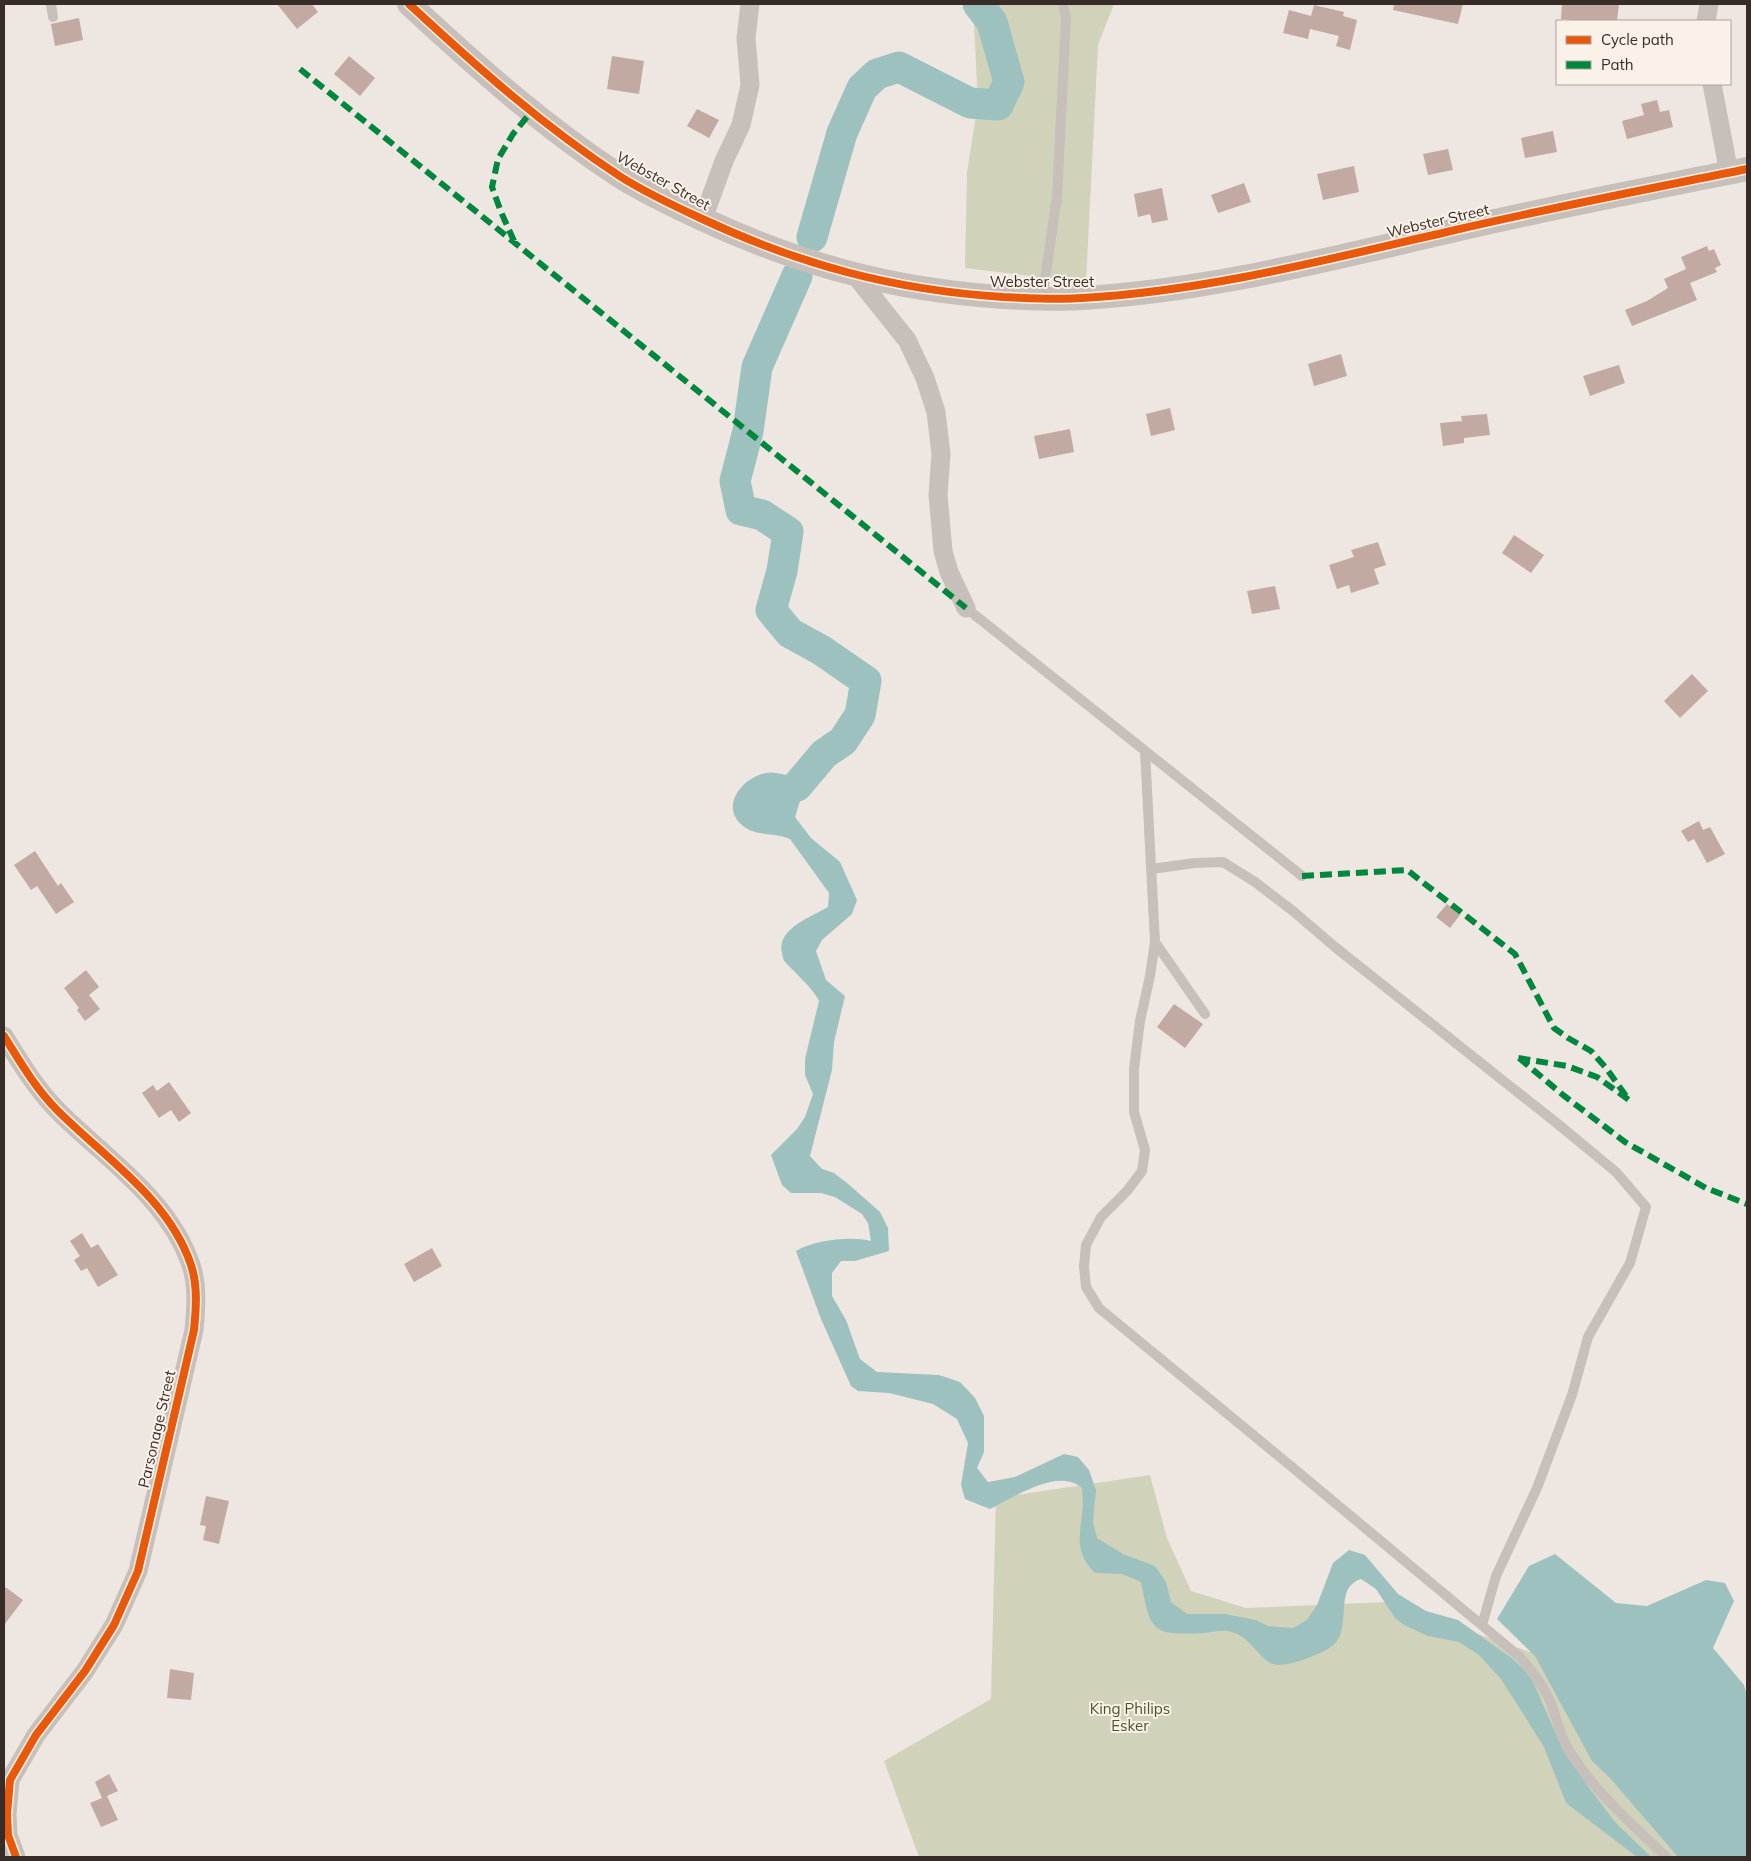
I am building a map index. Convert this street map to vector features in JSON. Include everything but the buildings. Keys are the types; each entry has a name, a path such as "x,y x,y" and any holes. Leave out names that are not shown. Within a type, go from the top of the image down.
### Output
{"street":[{"name":"Webster Street","path":"409,4 469,60 531,112 624,178 703,219 782,254 822,267 921,289 1042,299 1082,298 1185,287 1269,273 1453,230 1738,171"},
{"path":"703,219 724,160 741,125 750,85 746,38 750,4"},
{"path":"1706,20 1709,4"},
{"path":"1712,85 1738,171"},
{"path":"855,275 907,340 925,378 936,412 941,454 938,495 942,551 949,572 966,608"},
{"name":"Parsonage Street","path":"4,1036 29,1076 56,1109 118,1166 165,1216 178,1236 192,1266 196,1300 194,1330 138,1570 109,1632 85,1671 36,1735 10,1780 6,1814 8,1835 16,1857"}],"lane":[{"path":"50,4 53,17"},
{"path":"1063,4 1066,18"},
{"path":"1042,299 1057,197 1066,18 1070,4"},
{"path":"966,608 1302,876"},
{"path":"1145,751 1155,942 1140,1021 1134,1069 1134,1112 1145,1150 1142,1171 1127,1191 1100,1217 1086,1245 1084,1266 1086,1287 1099,1308 1482,1624 1520,1658 1534,1674 1548,1696 1570,1754 1591,1781 1666,1857"},
{"path":"1151,869 1195,863 1223,862 1255,882 1560,1125 1616,1172 1646,1207 1630,1263 1588,1337 1569,1403 1537,1488 1496,1576 1482,1624"},
{"path":"1155,942 1205,1014"}],"green space":[{"path":"973,4 1114,4 1098,45 1086,283 965,268 967,172 978,103"},
{"name":"King Philips Esker","path":"1150,1475 1167,1538 1191,1591 1246,1608 1385,1602 1536,1654 1691,1857 919,1857 884,1761 991,1699 996,1498"}],"water":[{"path":"824,754 826,776 801,798 795,817 811,838 840,862 857,900 852,914 822,940 816,951 826,980 845,996 834,1042 832,1070 810,1156 822,1169 834,1173 880,1212 888,1228 889,1251 855,1261 841,1261 832,1273 832,1296 846,1320 860,1359 877,1372 939,1375 960,1382 975,1398 984,1416 984,1452 977,1468 988,1482 1015,1477 1064,1454 1078,1457 1089,1470 1096,1490 1093,1522 1097,1538 1123,1554 1155,1566 1166,1582 1171,1602 1187,1614 1225,1614 1256,1620 1268,1626 1293,1628 1307,1620 1317,1605 1333,1563 1349,1550 1365,1555 1398,1594 1426,1611 1458,1620 1513,1659 1531,1677 1563,1750 1615,1822 1651,1857 1637,1857 1566,1803 1544,1747 1501,1679 1479,1655 1459,1642 1428,1636 1404,1625 1395,1618 1376,1589 1361,1579 1352,1584 1347,1592 1341,1633 1336,1642 1328,1649 1297,1662 1280,1665 1273,1664 1267,1661 1245,1639 1228,1631 1187,1634 1164,1631 1157,1628 1152,1622 1144,1599 1141,1582 1122,1574 1095,1573 1087,1563 1080,1543 1082,1488 1072,1482 1049,1482 1036,1486 990,1509 965,1499 961,1485 968,1443 957,1419 933,1404 889,1393 858,1391 851,1386 821,1319 796,1251 813,1244 833,1240 854,1239 871,1241 868,1223 862,1214 835,1197 821,1193 791,1193 782,1185 771,1155 797,1129 805,1117 813,1094 805,1075 805,1059 819,1001 808,986 784,961 782,945 784,937 796,925 828,907 829,893 790,839 754,832 748,829 736,818 733,810 736,794 749,780 769,773 792,776"},
{"path":"1555,1554 1616,1603 1647,1606 1706,1580 1725,1583 1734,1601 1713,1648 1744,1685 1747,1696 1747,1857 1678,1857 1610,1778 1592,1761 1535,1656 1497,1619 1529,1566"}],"waterway":[{"path":"812,237 842,133 862,88 877,74 899,67 970,103 998,105 1009,82 992,22 978,4"},
{"path":"797,276 757,367 748,431 735,481 741,510 762,515 788,532 782,571 771,610 790,633 821,650 866,681 860,715 843,741 824,754 797,786"}],"marked path":[{"path":"300,69 966,608"},
{"path":"514,241 492,187 498,159 513,134 531,112"},
{"path":"1302,876 1407,870 1515,954 1554,1028 1591,1051 1629,1100 1597,1077 1567,1066 1518,1058"},
{"path":"1519,1058 1563,1095 1625,1142 1706,1188 1747,1204"}],"cycle path":[{"path":"409,4 485,73 538,116 592,158 649,193 735,234 809,261 884,281 962,293 1003,297 1062,299 1175,289 1314,263 1525,214 1747,169"},
{"path":"4,1036 50,1103 134,1181 168,1220 181,1241 191,1265 195,1281 196,1298 194,1330 138,1571 114,1625 85,1671 36,1735 10,1780 7,1814 8,1835 16,1857"}]}
